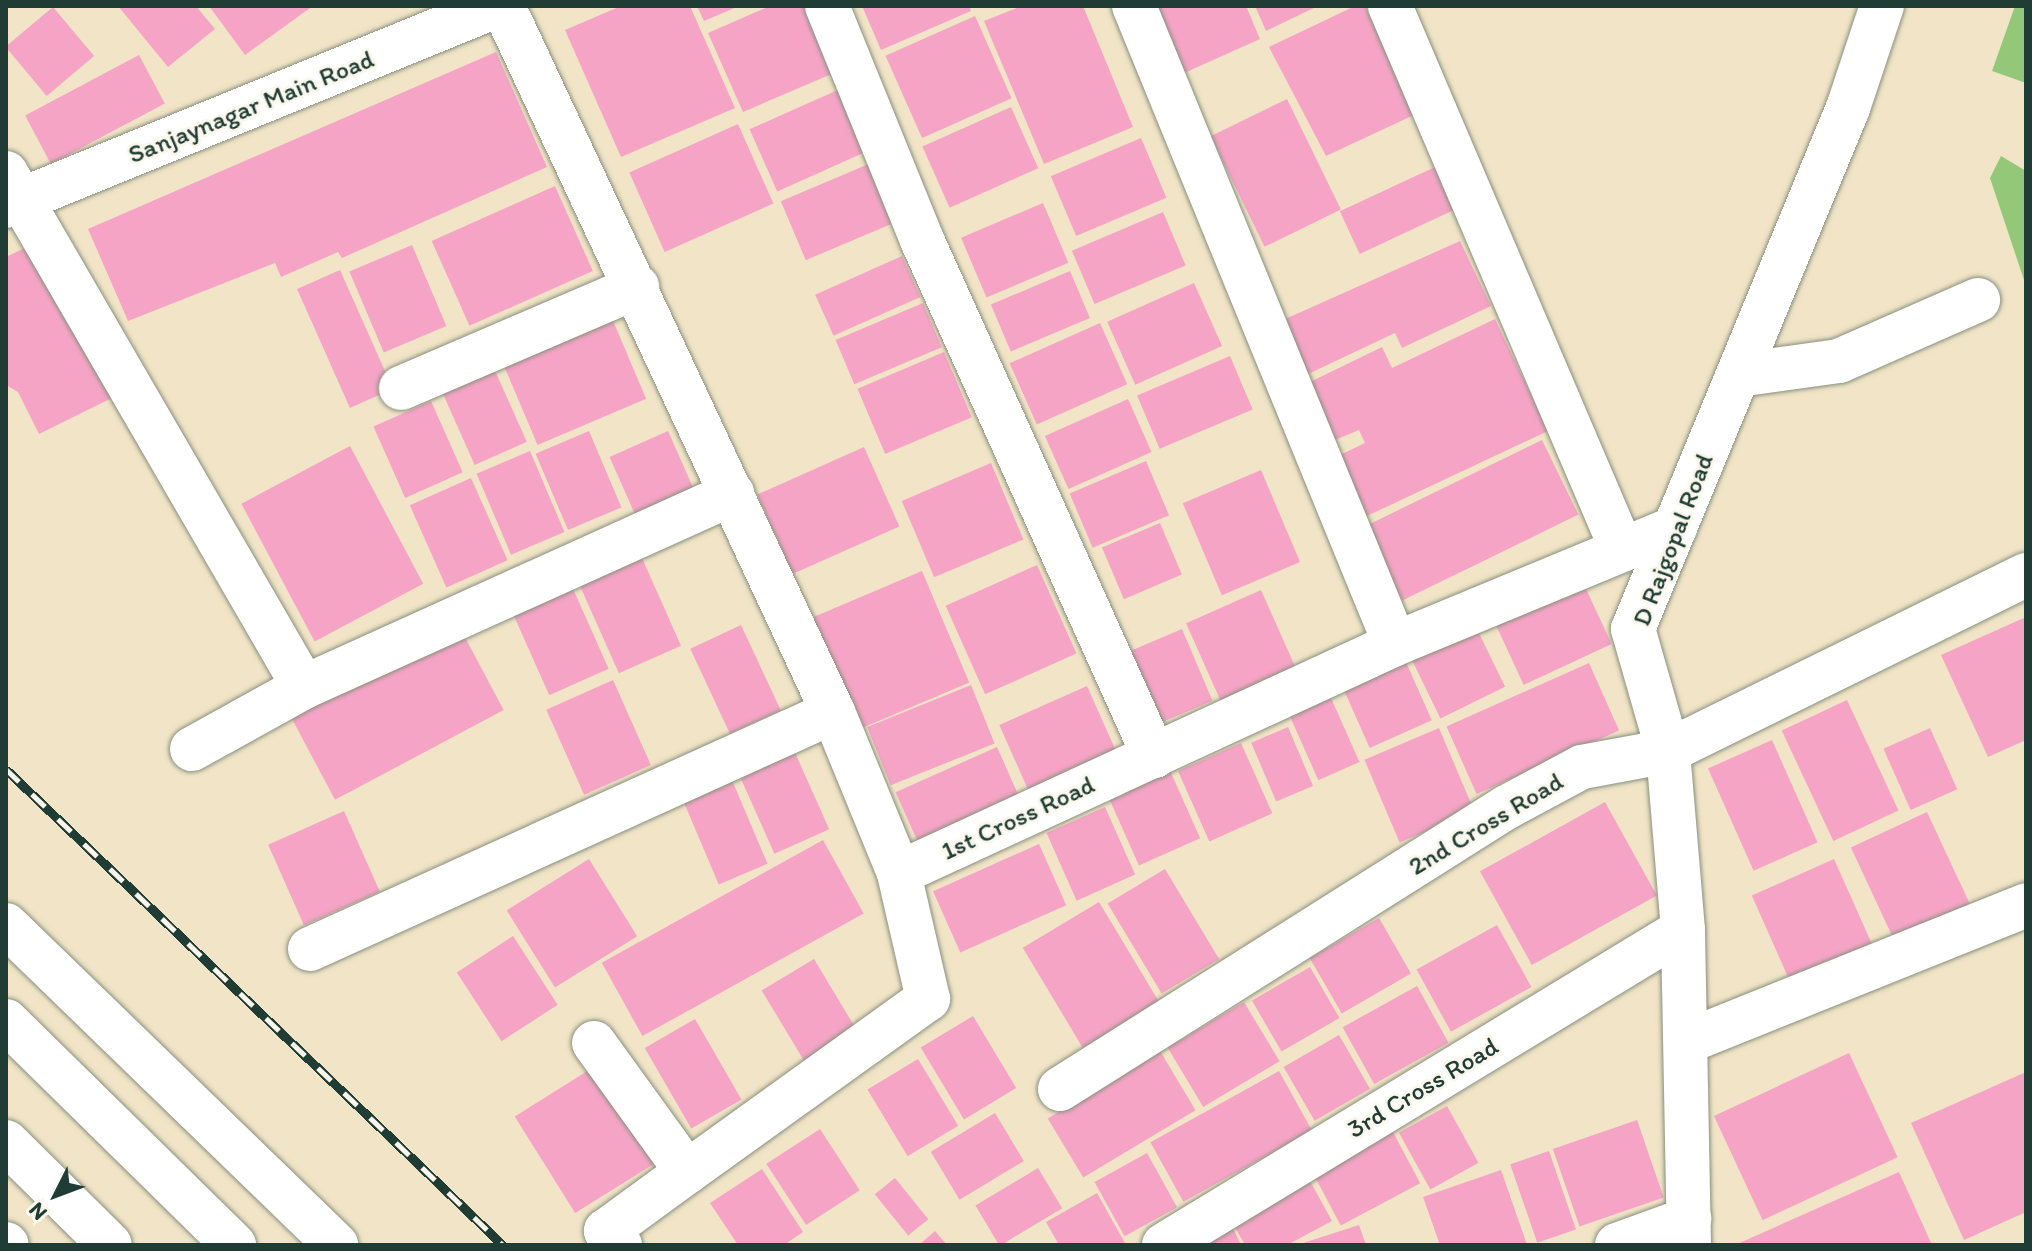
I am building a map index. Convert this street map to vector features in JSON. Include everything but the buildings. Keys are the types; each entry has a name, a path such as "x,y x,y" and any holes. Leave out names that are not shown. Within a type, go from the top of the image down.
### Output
{"main road":[{"name":"Sanjaynagar Main Road","path":"12,193 496,6"},
{"path":"503,6 637,287 833,712 899,873 928,999 606,1231 620,1245"},
{"path":"827,6 922,240 1154,756"},
{"path":"1134,6 1395,644"},
{"path":"1390,6 1622,550"},
{"name":"D Rajgopal Road","path":"1689,1232 1683,930 1668,751 1633,629 1738,375 1882,6"},
{"path":"12,193 304,687"},
{"path":"401,388 637,287"},
{"path":"1738,375 1839,361 1978,300"},
{"path":"192,749 304,687 732,494"},
{"name":"1st Cross Road","path":"899,873 1395,644 1675,528"},
{"name":"2nd Cross Road","path":"1060,1089 1507,807 1582,767 1668,751 2026,575"},
{"path":"310,949 833,712"},
{"path":"1686,1042 2026,905"},
{"path":"6,925 336,1245"},
{"name":"3rd Cross Road","path":"1164,1245 1683,930"},
{"path":"6,1021 234,1245"},
{"path":"594,1043 687,1172"},
{"path":"6,1142 110,1245"},
{"path":"1617,1245 1689,1232"}],"green space":[{"path":"2015,6 2026,6 2026,83 1992,71"},
{"path":"2001,156 2026,171 2026,286 1990,178"}],"railway":[{"path":"6,769 503,1245"}]}
